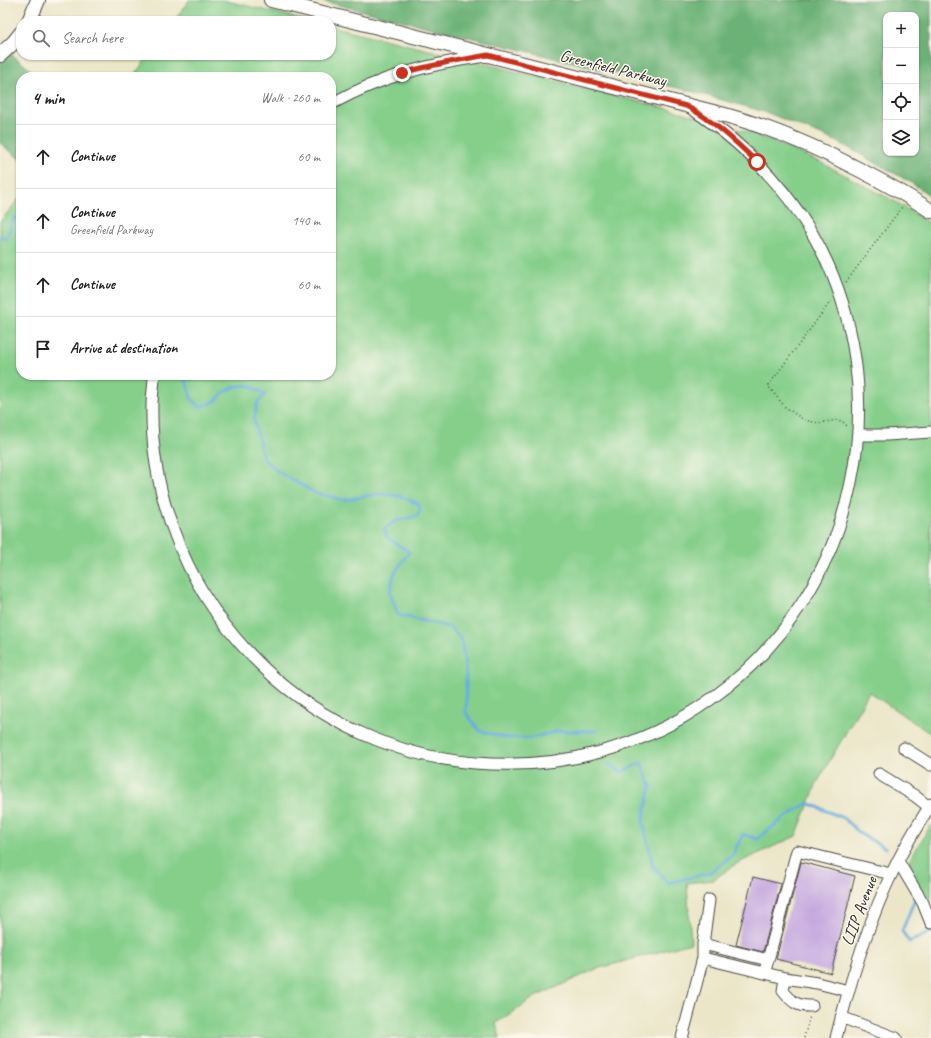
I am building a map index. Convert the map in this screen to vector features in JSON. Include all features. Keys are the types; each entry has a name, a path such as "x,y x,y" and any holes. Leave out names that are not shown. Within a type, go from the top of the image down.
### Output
{"main road":[{"path":"31,16 38,0"},
{"name":"Greenfield Parkway","path":"272,0 335,16"},
{"name":"Greenfield Parkway","path":"336,16 741,119 790,137 850,165 909,197 931,211"},
{"path":"0,55 16,39"}],"street":[{"path":"336,101 374,83 402,73 430,65 488,55"},
{"path":"154,380 152,407 156,465 169,518 178,544 202,593 234,638 272,676 293,693 338,722 363,734 414,752 440,759 467,763 494,765 535,764 575,758 602,752 652,734 694,711 722,692 762,655 780,635 796,613 824,566 835,541 844,515 853,475 858,435 859,405 853,346 846,316 826,260 796,208 778,184 736,142 713,123 686,106"},
{"path":"858,435 931,432"},
{"path":"904,748 931,764"},
{"path":"879,774 930,805"},
{"name":"LIIP Avenue","path":"836,1038 841,1017 872,920 891,874 930,805"},
{"path":"765,973 797,851 891,874"},
{"path":"898,861 923,903 931,923"},
{"path":"682,1038 703,958 703,944 709,900"},
{"path":"703,944 768,960"},
{"path":"703,958 785,978 817,983 849,991"},
{"path":"785,978 783,991 791,1001 804,1006 812,1006"},
{"path":"841,1017 896,1038"}],"path":[{"path":"858,435 842,421 831,420 819,423 804,420 785,407 768,386 909,197"}],"green space":[{"path":"189,0 223,0 289,16 178,16"},
{"path":"318,0 931,0 931,196 910,182 838,142 768,113 694,92"},
{"path":"336,27 673,110 755,134 820,162 894,201 931,224 931,734 869,692 817,783 796,836 736,864 713,880 687,883 691,943 596,969 535,997 496,1023 500,1038 0,1038 0,222 16,202 16,380 336,380 336,72 137,72 145,60 336,60"},
{"path":"9,52 16,58 16,60 19,60 33,72 16,72 16,156 0,143 0,61"},
{"path":"931,825 931,901 925,898 904,869"}],"building":[{"path":"801,862 855,876 831,973 776,959"},
{"path":"753,877 781,884 763,952 736,945"}],"waterway":[{"path":"0,236 6,239 14,218 16,218"},
{"path":"186,380 191,398 200,407 216,401 223,393 237,386 248,385 265,394 257,404 254,420 263,458 277,471 315,493 344,500 378,494 400,496 419,504 420,510 417,516 395,521 384,529 388,538 409,552 394,574 390,592 398,615 449,627 461,638 466,673 466,713 480,731 507,738 531,738 559,731 596,731"},
{"path":"610,764 621,772 641,763 651,786 643,821 653,866 668,883 709,873 732,856 743,834 757,839 784,818 808,803 843,818 862,835 886,848"},
{"path":"916,896 902,931 909,942 931,932"}],"route":[{"path":"402,73 430,65 488,55 686,106 713,123 757,162"}]}
